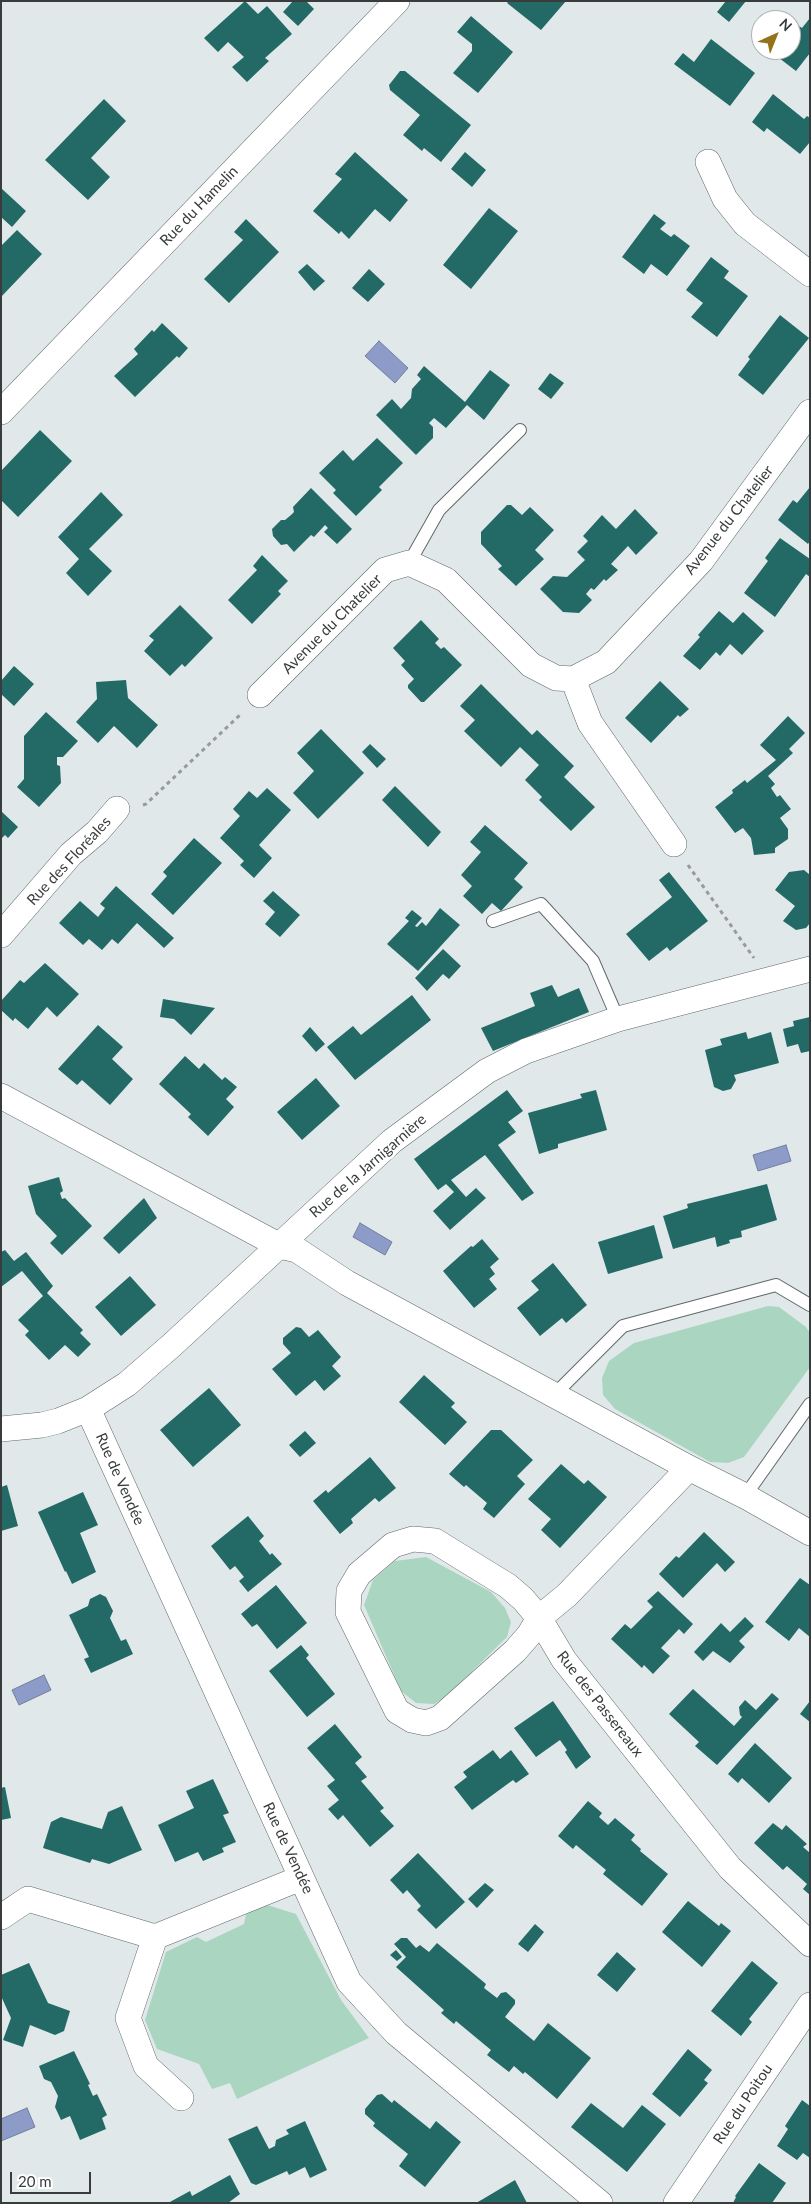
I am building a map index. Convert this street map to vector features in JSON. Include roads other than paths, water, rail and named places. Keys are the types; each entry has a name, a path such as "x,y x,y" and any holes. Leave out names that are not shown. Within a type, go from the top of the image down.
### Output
{"street":[{"name":"Rue du Hamelin","path":"1,412 397,1"},
{"path":"708,162 725,199 745,224 810,274"},
{"name":"Avenue du Chatelier","path":"573,678 606,662 701,561 810,412"},
{"path":"409,563 446,580 531,665 556,678 573,678 590,723 674,844"},
{"name":"Avenue du Chatelier","path":"260,695 385,570 409,563"},
{"name":"Rue des Floréales","path":"1,935 71,854 97,832 118,809"},
{"name":"Rue de la Jarnigarnière","path":"1,1429 42,1425 88,1409 133,1378 280,1246 392,1140 487,1071 526,1051 618,1019 810,969"},
{"path":"1,1096 280,1246 297,1250 347,1283 689,1468 746,1496 810,1533"},
{"name":"Rue de Vendée","path":"88,1409 349,1982 396,2033 600,2203"},
{"path":"538,1618 523,1599 508,1586 435,1541 413,1539 393,1546 359,1574 349,1591 348,1612 397,1711 412,1720 426,1723 440,1718 515,1651 528,1635 538,1618 567,1596 689,1468"},
{"name":"Rue des Passereaux","path":"538,1618 564,1660 730,1868 810,1944"},
{"path":"1,1916 28,1899 155,1937 301,1878"},
{"path":"155,1937 128,2018 146,2066 181,2098"},
{"name":"Rue du Poitou","path":"676,2203 810,2005"}],"lane":[{"path":"409,563 439,510 520,430"},
{"path":"492,921 541,904 593,961 618,1019"},
{"path":"554,1395 623,1326 776,1285 810,1305"},
{"path":"746,1496 810,1404"}],"water":[{"path":"379,341 408,368 395,383 365,356"},
{"path":"786,1145 791,1161 758,1171 753,1155"},
{"path":"360,1223 392,1242 385,1255 353,1237"},
{"path":"44,1675 51,1690 19,1705 12,1690"},
{"path":"27,2108 35,2127 1,2141 1,2119"}]}
